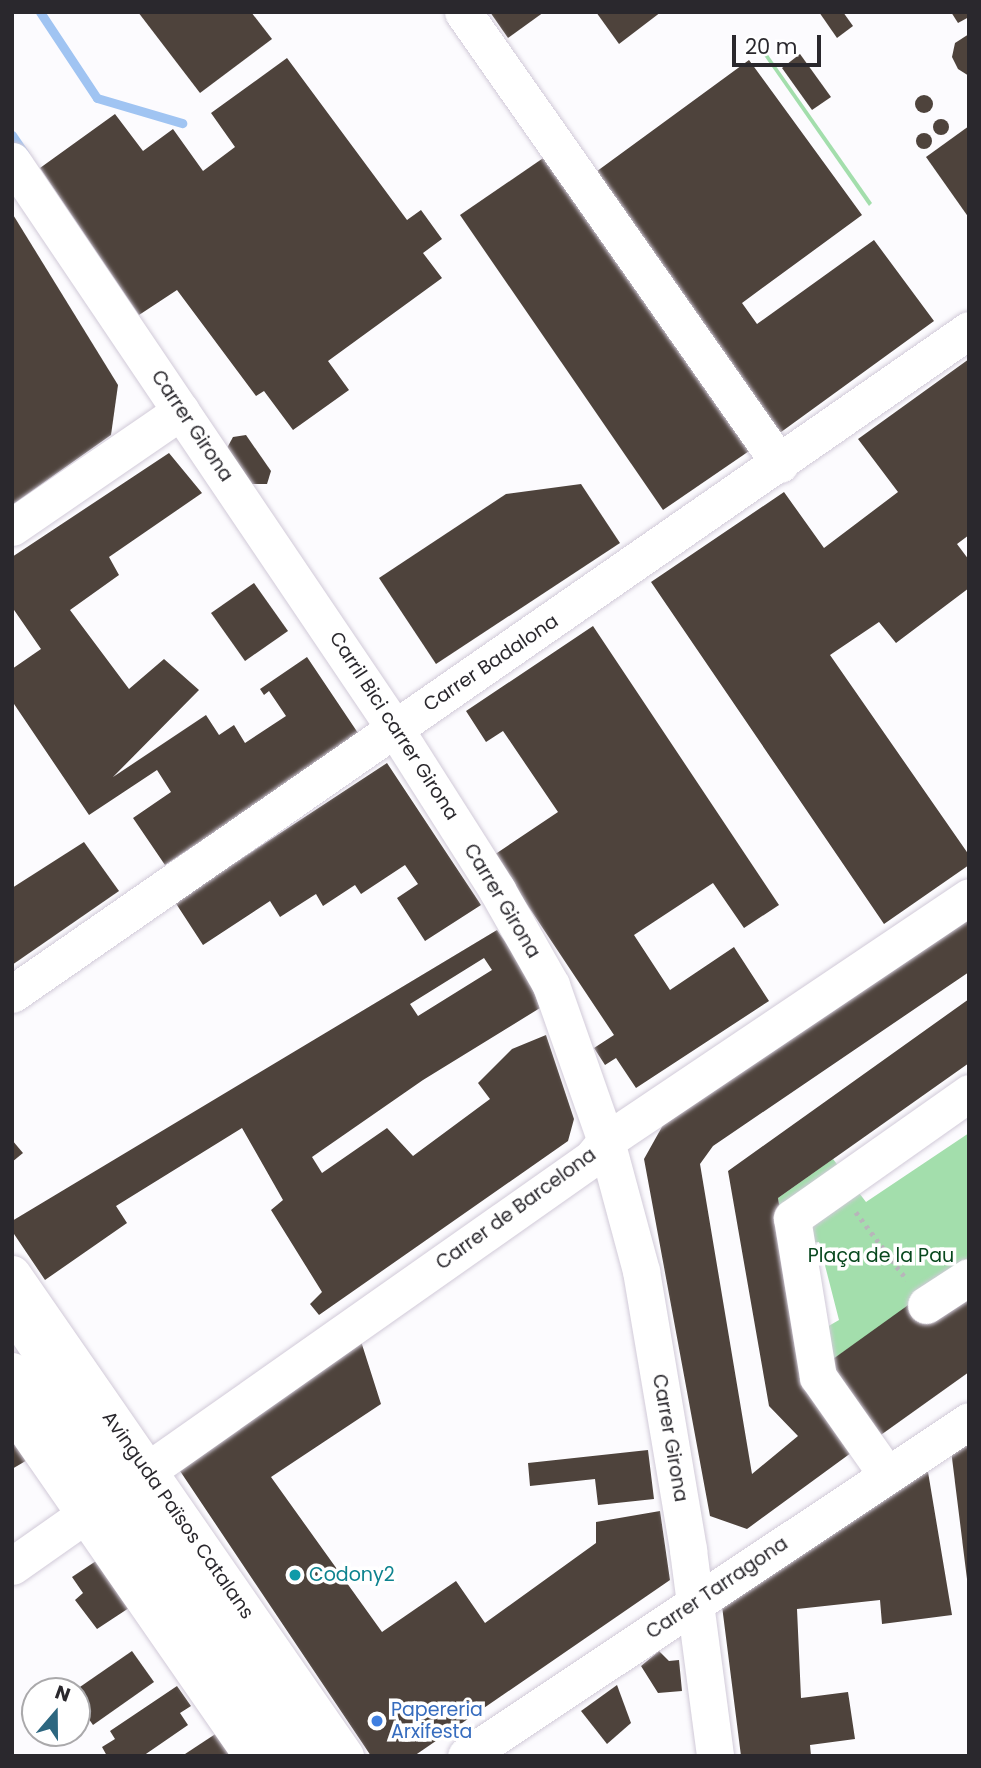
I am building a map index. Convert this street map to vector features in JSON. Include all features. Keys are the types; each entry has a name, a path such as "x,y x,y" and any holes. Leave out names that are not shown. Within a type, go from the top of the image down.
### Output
{"main road":[{"name":"Avinguda Països Catalans","path":"12,1308 116,1493 277,1756"},
{"name":"Avinguda Països Catalans","path":"12,1372 116,1493 315,1756"}],"street":[{"path":"463,12 780,464"},
{"name":"Carrer Girona","path":"12,161 395,729 498,890 551,985 606,1141 640,1271 695,1602 715,1756"},
{"name":"Carrer Badalona","path":"12,994 780,464 969,330"},
{"path":"12,527 181,411"},
{"name":"Carrer de Barcelona","path":"12,1566 592,1158 606,1141 969,897"},
{"path":"887,1475 818,1377 792,1218 969,1093"},
{"name":"Avinguda Països Catalans","path":"12,1274 116,1493 345,1756"},
{"path":"926,1305 969,1277"},
{"path":"12,1409 116,1493 252,1756"},
{"name":"Carrer Tarragona","path":"466,1756 969,1421"}],"path":[{"path":"836,1186 926,1305"}],"green space":[{"path":"766,52 872,203 869,206 763,54"},
{"name":"Plaça de la Pau","path":"969,1133 969,1265 826,1364 820,1331 839,1320 819,1242 786,1246 778,1198 833,1159 866,1202"}],"building":[{"path":"138,12 251,12 272,39 200,93"},
{"path":"490,12 544,12 508,38"},
{"path":"596,12 661,12 619,44"},
{"path":"819,12 843,12 853,26 837,38"},
{"path":"951,12 969,12 969,17 958,23"},
{"path":"969,34 969,76 958,69 952,57 955,43"},
{"path":"800,54 831,97 812,110 782,68"},
{"path":"287,58 407,220 421,210 442,239 423,253 442,278 328,361 349,390 293,430 264,391 256,396 177,290 139,315 40,168 115,114 143,151 173,129 203,171 235,147 211,113"},
{"path":"749,60 862,215 742,303 757,324 874,240 934,321 777,435 589,177"},
{"path":"920,95 928,95 933,104 931,111 920,113 915,108 915,100"},
{"path":"938,119 944,119 949,127 947,133 938,135 933,130 933,124"},
{"path":"969,126 969,218 926,157"},
{"path":"924,133 932,141 924,149 916,141"},
{"path":"552,152 755,447 663,510 460,215"},
{"path":"12,213 118,385 111,435 12,505"},
{"path":"969,359 969,535 957,544 969,560 969,588 896,643 879,622 830,655 969,855 969,865 884,924 651,582 784,492 824,548 898,492 858,439"},
{"path":"246,435 271,471 267,484 252,484 227,448 233,437"},
{"path":"169,453 202,493 109,557 119,575 70,610 129,689 164,659 199,690 113,777 206,715 219,735 234,725 245,743 286,716 269,691 264,695 260,689 307,657 360,736 165,865 133,818 171,792 157,770 89,815 12,701 12,669 41,649 12,607 12,557"},
{"path":"581,484 620,543 436,664 379,578 506,494"},
{"path":"254,583 288,631 245,661 211,613"},
{"path":"593,626 779,905 744,928 713,883 634,935 670,990 734,947 769,1001 636,1088 616,1058 605,1065 594,1048 614,1035 494,855 558,812 503,731 486,742 466,711"},
{"path":"387,763 481,905 425,941 397,898 418,884 405,865 361,894 355,885 323,906 316,894 280,917 270,901 203,945 175,902"},
{"path":"84,842 119,891 12,965 12,888"},
{"path":"969,918 969,972 713,1146 700,1164 752,1474 798,1436 769,1406 728,1171 969,999 969,1063 778,1198 807,1366 855,1450 747,1529 710,1516 644,1159 663,1125"},
{"path":"497,930 526,972 540,1008 423,1080 312,1157 322,1173 387,1128 413,1156 490,1099 478,1083 512,1049 546,1035 574,1119 568,1141 319,1315 310,1304 322,1292 271,1210 283,1200 242,1128 116,1206 127,1223 45,1280 12,1231 12,1221","holes":["484,958 492,970 418,1016 410,1004"]},
{"path":"12,1140 23,1153 12,1162"},
{"path":"969,1291 969,1372 878,1437 826,1364 911,1303"},
{"path":"359,1335 381,1404 271,1477 382,1632 456,1581 485,1623 596,1543 596,1522 660,1511 670,1580 414,1756 371,1756 174,1462"},
{"path":"12,1433 29,1459 12,1469"},
{"path":"969,1437 969,1579 967,1579 951,1450"},
{"path":"648,1450 654,1499 598,1505 595,1479 530,1486 528,1463"},
{"path":"927,1466 952,1615 882,1624 880,1600 797,1609 801,1698 848,1692 855,1739 810,1745 811,1756 741,1756 722,1606"},
{"path":"96,1561 132,1606 97,1629 75,1600 83,1593 72,1577"},
{"path":"132,1651 154,1682 93,1725 91,1679"},
{"path":"659,1651 669,1661 679,1660 682,1691 658,1693 641,1666"},
{"path":"617,1685 631,1723 607,1744 581,1711"},
{"path":"177,1686 191,1706 180,1713 188,1725 143,1756 107,1756 102,1747 115,1739 110,1731"},
{"path":"226,1727 246,1756 182,1756"}],"waterway":[{"path":"40,12 97,98 182,123"},
{"path":"12,135 25,154"}],"place":[{"name":"Codony2","path":"295,1575"},
{"name":"Papereria Arxifesta","path":"377,1721"}]}
